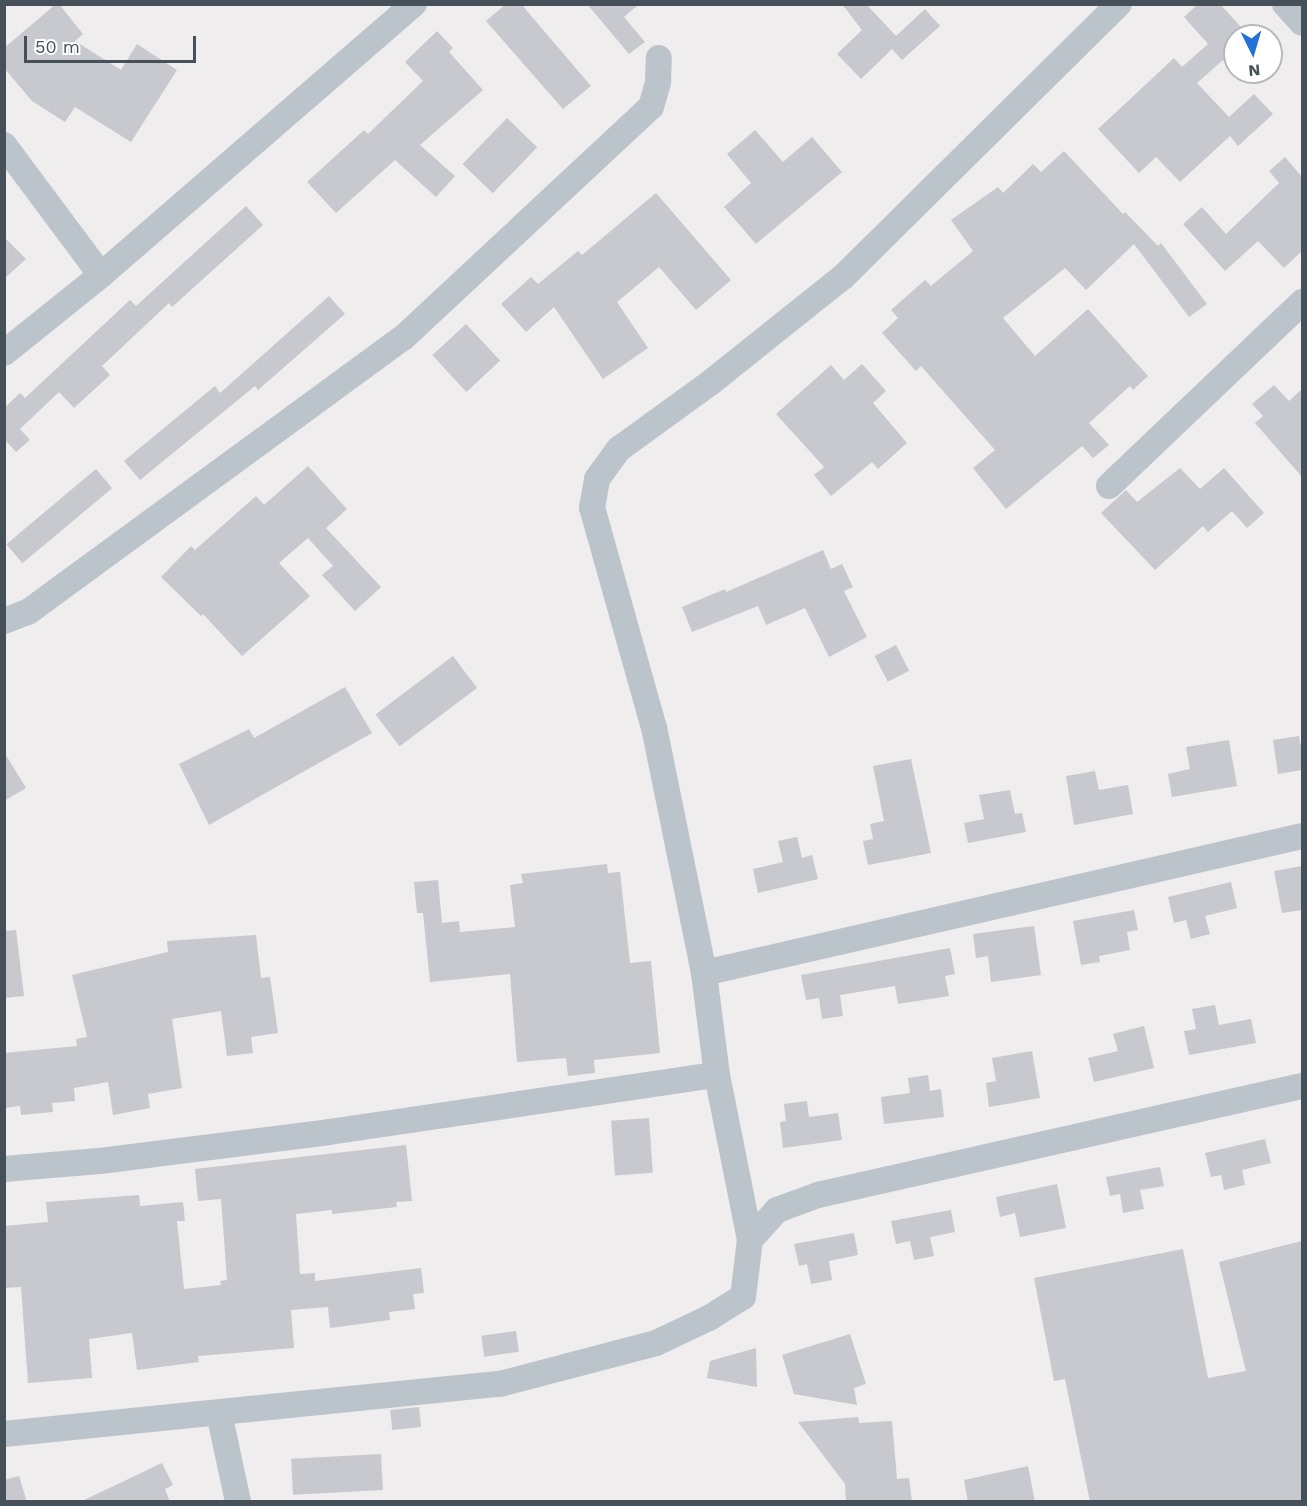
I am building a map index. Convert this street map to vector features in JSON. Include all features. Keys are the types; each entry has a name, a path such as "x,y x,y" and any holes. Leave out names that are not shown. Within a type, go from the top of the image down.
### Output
{"street":[{"path":"4,352 101,275 389,13 414,4"},
{"path":"4,1434 500,1384 656,1343 709,1318 743,1297 750,1240 717,1075 704,973 654,728 592,508 597,479 619,449 710,383 843,277 1119,4"},
{"path":"1285,4 1302,23"},
{"path":"4,621 28,612 403,338 651,107 658,82 659,58"},
{"path":"4,145 101,275"},
{"path":"1109,486 1302,302"},
{"path":"704,973 1302,836"},
{"path":"4,1169 100,1161 329,1132 717,1075"},
{"path":"750,1240 777,1210 818,1195 1302,1086"},
{"path":"219,1413 238,1502"}],"building":[{"path":"56,4 59,4 83,34 75,41 121,70 137,44 177,70 131,142 75,107 65,122 32,101 4,68 4,48"},
{"path":"506,4 521,4 591,86 563,109 486,21"},
{"path":"587,4 639,4 624,17 645,42 629,54"},
{"path":"842,4 866,4 896,36 925,9 940,26 902,60 892,49 861,79 837,54 862,30"},
{"path":"1198,4 1220,4 1238,24 1223,24 1223,60 1197,83 1229,117 1254,94 1273,114 1238,146 1230,136 1180,182 1156,157 1139,173 1098,129 1174,58 1182,67 1208,44 1184,17"},
{"path":"437,31 453,48 449,52 483,90 420,145 455,176 436,197 395,160 336,213 307,182 364,130 368,134 423,81 405,62"},
{"path":"507,118 537,147 493,193 463,164"},
{"path":"755,130 783,162 812,137 842,172 756,244 724,207 751,183 727,154"},
{"path":"1064,151 1123,214 1125,212 1158,246 1161,243 1207,304 1189,317 1134,244 1086,290 1065,268 1003,318 1035,356 1088,309 1148,376 1133,390 1130,386 1089,423 1109,445 1093,458 1082,446 1006,509 973,468 995,450 921,366 916,371 882,333 898,318 891,310 925,280 931,286 973,251 951,220 998,187 1003,193 1033,164 1041,172"},
{"path":"1285,157 1302,177 1302,251 1284,268 1258,241 1225,271 1183,224 1202,207 1226,234 1279,183 1269,171"},
{"path":"656,193 731,280 696,310 659,267 617,302 648,348 603,379 554,307 526,332 501,304 531,277 538,284 578,251 582,255"},
{"path":"246,206 263,225 172,307 169,303 102,366 110,375 74,408 59,392 20,429 30,440 16,452 6,441 4,443 4,408 20,393 25,398 130,300 136,306"},
{"path":"4,237 26,259 4,279"},
{"path":"329,296 345,314 258,390 255,386 140,480 124,461 215,386 220,393"},
{"path":"466,324 500,361 466,392 432,355"},
{"path":"862,364 886,391 873,403 907,443 878,469 872,462 831,496 814,475 824,467 776,414 831,365 844,380"},
{"path":"1274,385 1289,401 1302,389 1302,477 1255,423 1263,416 1252,404"},
{"path":"308,466 347,509 326,528 381,587 355,611 322,575 333,566 308,538 279,563 310,596 242,656 203,614 201,616 161,577 191,546 195,550 256,496 264,505"},
{"path":"1180,468 1200,489 1224,468 1264,513 1247,528 1232,511 1208,532 1203,526 1155,570 1101,513 1126,490 1137,502"},
{"path":"96,469 112,488 22,563 6,544"},
{"path":"823,550 831,569 842,564 853,587 844,591 867,637 829,657 805,608 766,625 758,606 692,632 682,607 725,589 726,592"},
{"path":"896,645 909,671 888,682 875,656"},
{"path":"453,656 477,688 400,746 376,714"},
{"path":"345,687 372,733 209,825 179,764 249,729 254,738"},
{"path":"1299,736 1300,744 1302,743 1302,770 1278,774 1273,740"},
{"path":"1229,740 1237,786 1172,797 1168,774 1190,769 1186,747"},
{"path":"4,752 26,788 4,801"},
{"path":"911,759 931,853 868,865 863,841 873,839 870,824 884,821 873,766"},
{"path":"1095,771 1099,790 1128,785 1133,814 1074,825 1066,776"},
{"path":"1010,790 1015,814 1022,813 1026,832 968,843 964,823 984,819 979,795"},
{"path":"797,837 802,858 812,855 818,879 758,893 753,869 783,862 778,841"},
{"path":"607,864 608,873 620,872 630,963 651,961 660,1053 594,1060 595,1073 568,1076 566,1058 517,1062 510,974 430,982 423,913 417,913 414,882 438,880 442,923 459,921 460,932 515,927 510,885 523,883 521,874"},
{"path":"1302,866 1302,910 1282,913 1274,871"},
{"path":"1231,882 1237,908 1205,916 1210,934 1191,939 1186,920 1174,923 1168,897"},
{"path":"1134,910 1138,930 1127,932 1130,950 1099,956 1100,962 1081,965 1073,921"},
{"path":"1034,926 1041,975 991,982 988,956 976,958 973,934"},
{"path":"16,930 24,996 4,998 4,931"},
{"path":"256,935 261,978 270,977 278,1033 251,1037 253,1053 227,1056 221,1011 172,1019 182,1088 148,1094 150,1108 113,1115 108,1082 74,1088 75,1101 52,1103 53,1112 21,1115 20,1106 4,1108 4,1053 77,1046 76,1039 87,1037 72,975 168,952 167,941"},
{"path":"950,948 955,974 945,976 949,996 898,1004 895,986 840,995 843,1016 822,1019 819,998 806,1000 801,975"},
{"path":"1215,1005 1219,1025 1251,1019 1256,1043 1189,1055 1184,1031 1196,1029 1192,1009"},
{"path":"1144,1026 1154,1068 1094,1082 1088,1058 1118,1051 1113,1034"},
{"path":"1032,1051 1040,1098 989,1107 986,1083 996,1081 992,1058"},
{"path":"928,1075 930,1091 941,1089 944,1117 884,1124 881,1097 910,1093 908,1078"},
{"path":"807,1101 809,1117 838,1113 842,1140 783,1148 780,1122 786,1121 784,1104"},
{"path":"649,1118 653,1173 615,1176 611,1121"},
{"path":"1265,1139 1271,1163 1242,1170 1245,1185 1224,1190 1221,1175 1211,1177 1205,1153"},
{"path":"406,1145 412,1201 396,1202 397,1207 332,1214 332,1210 296,1214 300,1274 315,1273 315,1281 421,1268 424,1293 413,1294 415,1309 389,1312 390,1320 330,1328 328,1307 291,1310 294,1348 198,1356 199,1362 137,1370 132,1333 89,1339 92,1378 28,1383 21,1287 4,1288 4,1226 48,1222 46,1202 139,1195 140,1206 183,1202 185,1221 177,1221 184,1289 221,1285 220,1281 227,1280 221,1199 198,1201 195,1169"},
{"path":"1160,1167 1164,1186 1140,1190 1144,1209 1123,1213 1120,1194 1110,1196 1106,1177"},
{"path":"1057,1184 1066,1228 1020,1237 1015,1213 1000,1217 996,1197"},
{"path":"951,1210 955,1232 930,1237 934,1256 914,1260 910,1241 896,1244 891,1221"},
{"path":"854,1233 858,1255 829,1261 832,1280 811,1284 807,1264 799,1266 794,1244"},
{"path":"1302,1241 1302,1502 1090,1502 1065,1379 1054,1381 1034,1278 1183,1249 1208,1378 1246,1371 1219,1262"},
{"path":"516,1331 519,1352 484,1357 481,1336"},
{"path":"850,1334 866,1384 854,1388 857,1405 794,1394 782,1355"},
{"path":"756,1348 757,1387 707,1378 710,1361"},
{"path":"419,1407 421,1427 392,1430 390,1410"},
{"path":"858,1417 859,1423 892,1421 897,1479 909,1478 912,1502 846,1502 845,1484 798,1422"},
{"path":"381,1454 383,1490 293,1495 291,1459"},
{"path":"162,1463 173,1485 165,1489 170,1502 80,1502"},
{"path":"1028,1466 1035,1502 968,1502 964,1480"},
{"path":"19,1476 27,1502 4,1502 4,1480"}]}
